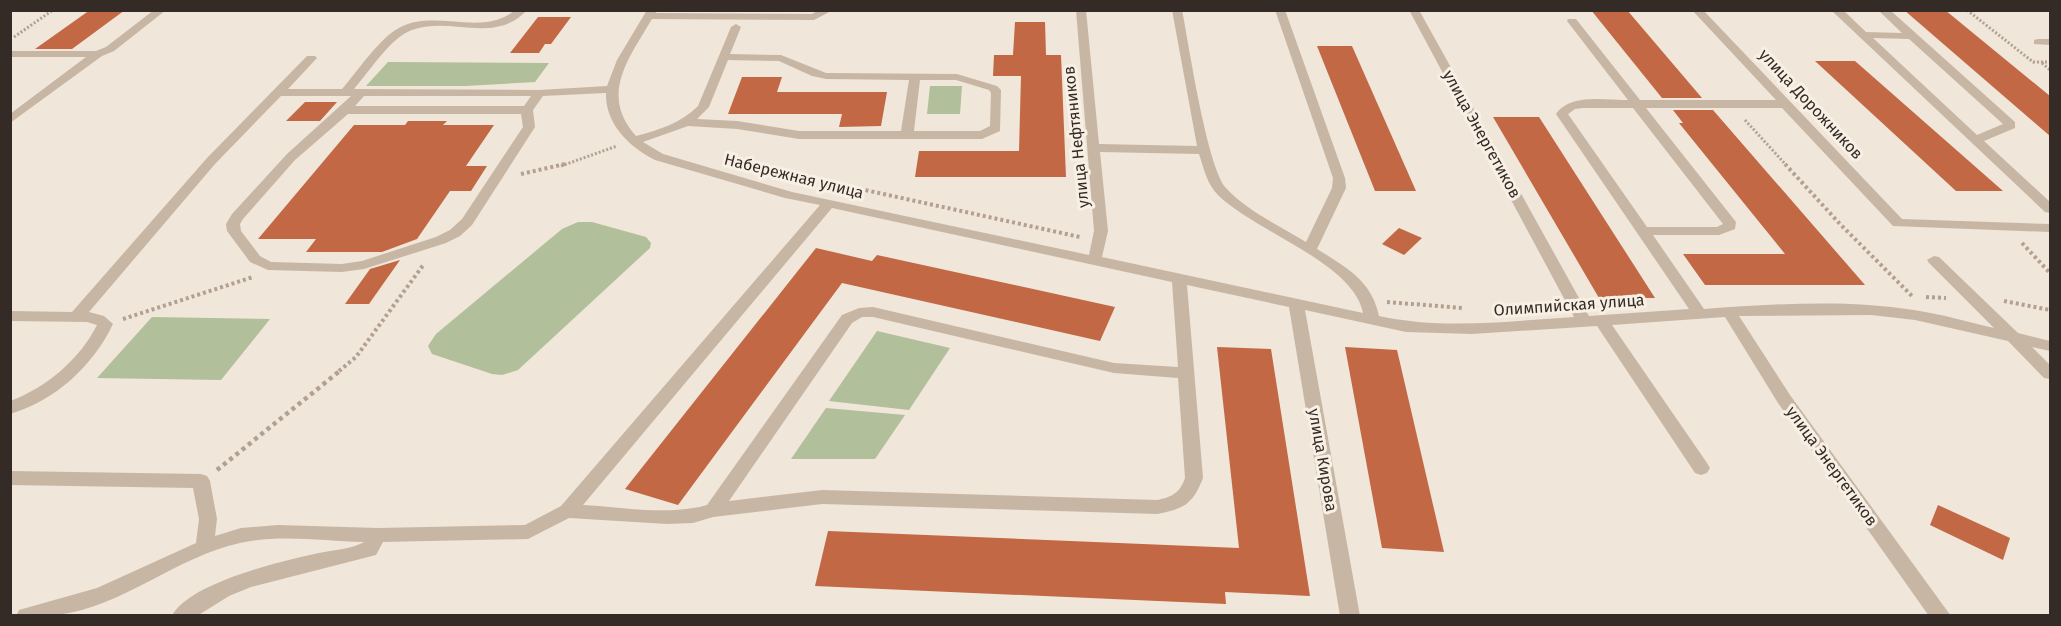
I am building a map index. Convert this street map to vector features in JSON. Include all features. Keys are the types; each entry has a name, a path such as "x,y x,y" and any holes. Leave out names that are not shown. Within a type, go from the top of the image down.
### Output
{"street":[{"path":"10,120 17,110 98,54 110,49 160,10"},
{"path":"345,92 405,28 422,24 502,24 519,15 522,10"},
{"path":"278,92 539,93 612,89 617,74 650,13 814,16 828,10"},
{"name":"улица Нефтяников","path":"1081,10 1101,231 1095,258"},
{"path":"1177,10 1204,150 1214,181 1222,192 1239,206 1346,273 1360,286 1368,299 1372,320"},
{"path":"1280,10 1339,178 1339,188 1310,249"},
{"name":"улица Энергетиков","path":"1414,10 1584,321"},
{"name":"улица Дорожников","path":"1697,10 1898,223 2050,228"},
{"path":"1836,10 2050,209"},
{"path":"1883,10 2011,124 1976,140"},
{"path":"1572,21 1730,226 1719,231 1642,231"},
{"path":"687,122 703,107 736,27"},
{"path":"1863,35 1912,36"},
{"path":"2037,42 2050,42"},
{"path":"10,54 98,54"},
{"path":"633,141 687,122 737,125 799,135 982,135 996,128 997,92 993,88 957,77 826,76 816,74 781,58 724,57"},
{"path":"76,316 211,161 311,58"},
{"path":"907,135 915,76"},
{"name":"Набережная улица","path":"612,89 614,110 621,126 633,141 646,151 697,169 790,195 1095,258"},
{"path":"361,92 345,110 291,157 233,224 234,231 255,259 268,266 342,268 364,265 441,240 454,233 467,222 529,127 527,110 539,93"},
{"path":"1700,314 1562,114 1565,109 1573,105 1785,104"},
{"path":"345,110 527,110"},
{"path":"1092,148 1204,150"},
{"path":"26,615 101,595 205,547 241,535 278,532 378,535 528,532 567,511 829,203"},
{"name":"Олимпийская улица","path":"1095,258 1406,327 1472,329 1729,312 1871,310 1915,315 2050,346"},
{"path":"1934,260 2050,374"},
{"path":"567,511 667,517 693,516 713,510 822,497 1157,507 1178,503 1189,494 1194,478 1179,277"},
{"name":"улица Кирова","path":"1296,304 1350,615"},
{"path":"713,510 846,320 854,313 873,312 1114,368 1186,374"},
{"name":"улица Энергетиков","path":"1729,312 1784,399 1941,615"},
{"path":"10,316 95,317 105,324 97,341 65,376 35,397 10,408"},
{"path":"1601,320 1701,468"},
{"path":"10,478 201,481 208,519 205,547"},
{"path":"182,615 197,602 225,589 278,571 369,550 378,535"}],"path":[{"path":"10,39 53,10"},
{"path":"1967,10 2032,62 2050,62"},
{"path":"2041,62 2050,70"},
{"path":"1731,104 1840,224 1913,297"},
{"path":"499,175 537,172 633,141"},
{"path":"2017,238 2050,273"},
{"path":"201,481 356,357 441,240"},
{"path":"105,324 251,278 268,266"},
{"path":"1974,299 1994,299 2050,310"}],"green space":[{"path":"388,62 549,63 535,82 465,86 366,86"},
{"path":"930,86 962,86 960,114 927,114"},
{"path":"578,222 592,222 646,237 651,243 650,248 518,370 502,375 492,374 432,354 428,346 436,334 562,229"},
{"path":"152,317 270,319 221,380 97,378"},
{"path":"877,331 950,348 909,410 829,401"},
{"path":"826,408 905,415 875,459 791,459"}],"building":[{"path":"90,10 125,10 72,49 35,49"},
{"path":"1591,10 1627,10 1702,98 1662,98"},
{"path":"1904,10 1945,10 2050,96 2050,136"},
{"path":"538,17 571,17 551,44 545,44 539,53 510,53"},
{"path":"1015,22 1045,22 1046,55 1061,55 1066,177 915,177 919,151 1019,151 1021,76 993,76 994,55 1013,55"},
{"path":"1317,46 1352,46 1416,191 1375,191"},
{"path":"1815,61 1855,61 2003,191 1956,191"},
{"path":"742,77 782,77 777,92 887,92 881,126 839,127 842,114 728,114"},
{"path":"305,102 337,102 320,121 286,121"},
{"path":"1673,110 1713,110 1865,285 1705,285 1683,254 1785,254 1679,123 1683,123"},
{"path":"1493,117 1539,117 1655,298 1599,298"},
{"path":"408,121 447,121 443,125 494,125 466,166 487,166 471,191 450,191 417,239 382,252 306,252 316,239 258,239 354,125 405,125"},
{"path":"1399,228 1422,238 1404,255 1382,244"},
{"path":"816,248 872,261 877,255 1115,307 1100,341 842,283 678,505 625,489"},
{"path":"400,260 369,304 345,304 370,269"},
{"path":"1217,347 1271,349 1310,596 1225,592 1226,604 815,586 828,531 1239,548"},
{"path":"1345,347 1397,350 1444,552 1382,548"},
{"path":"1938,505 2010,538 2003,560 1930,525"}]}
